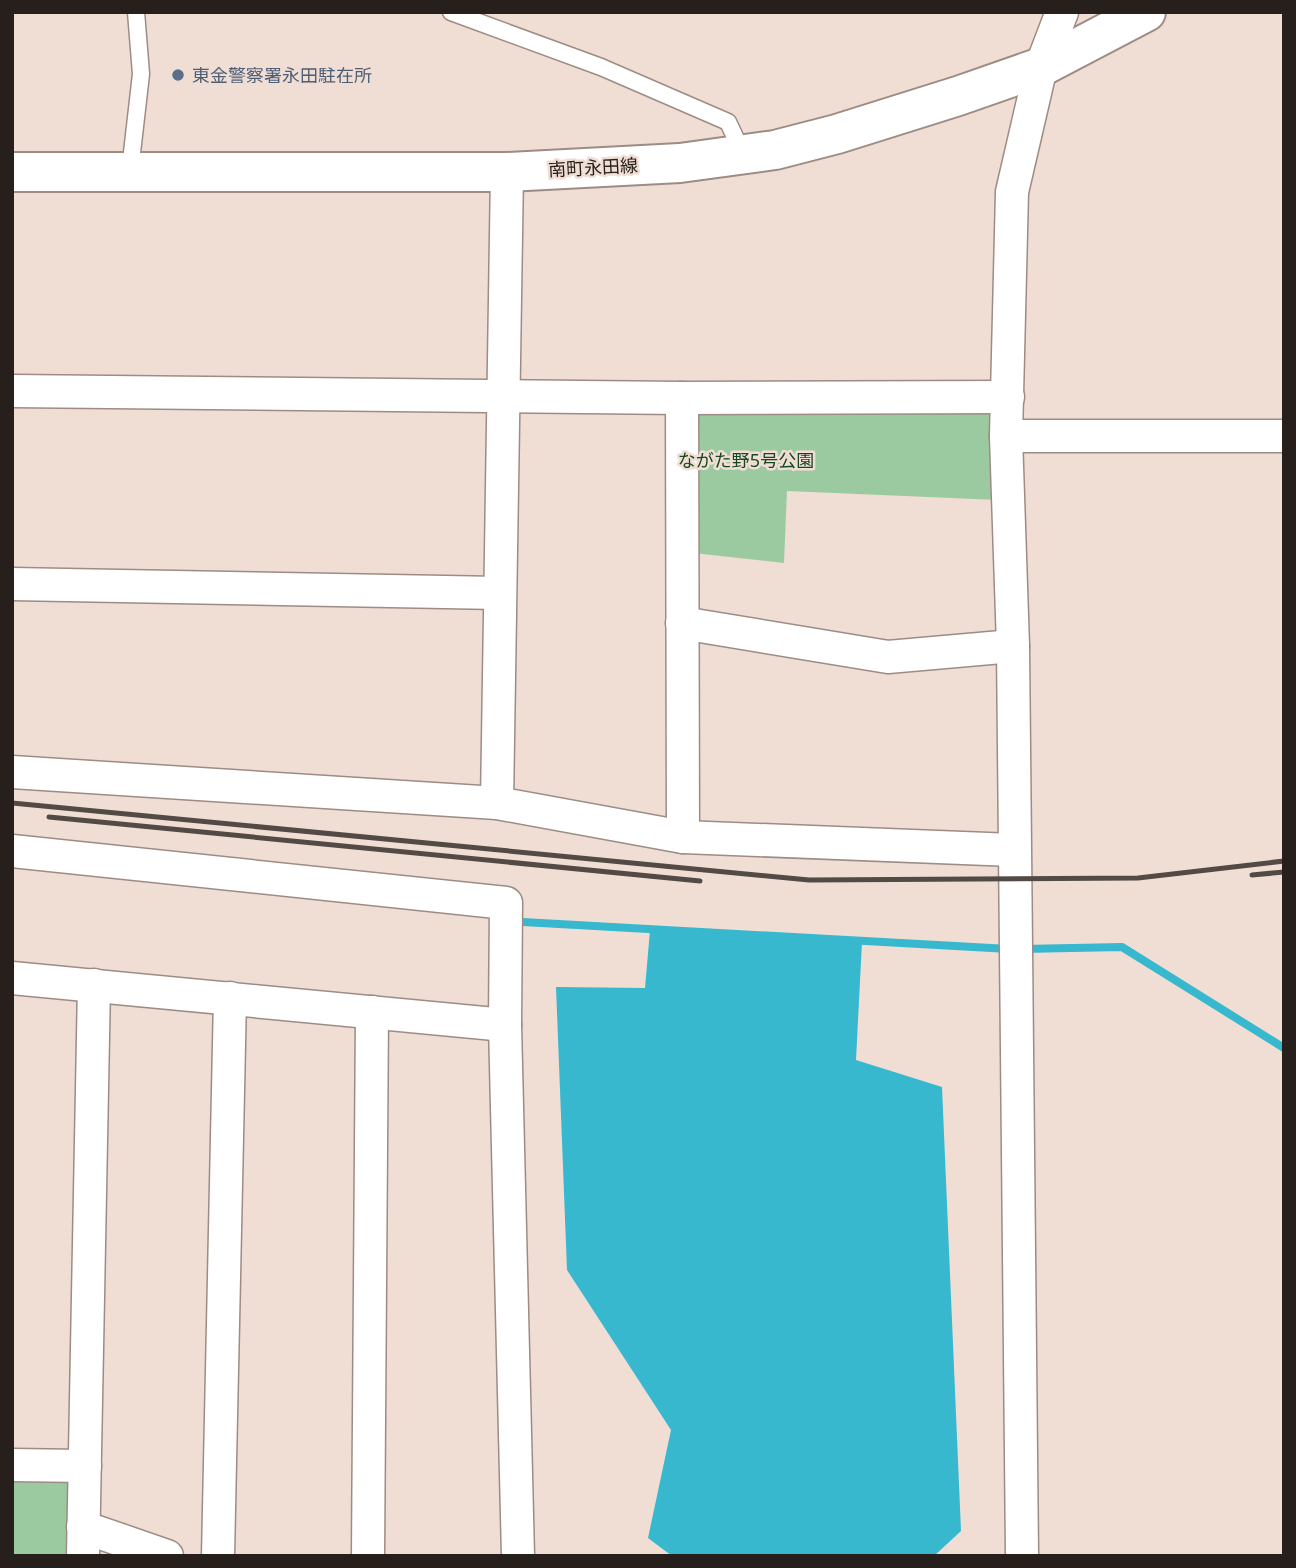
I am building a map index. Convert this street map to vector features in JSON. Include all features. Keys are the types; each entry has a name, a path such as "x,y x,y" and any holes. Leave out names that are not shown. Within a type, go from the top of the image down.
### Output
{"street":[{"path":"1022,1556 1013,646 1006,436 1012,192 1041,67 1062,12"},
{"name":"南町永田線","path":"12,172 507,172 680,163 743,154 837,134 1041,67 1146,12"},
{"path":"497,803 507,172"},
{"path":"12,390 682,398 1008,397"},
{"path":"682,398 683,837"},
{"path":"1006,436 1284,436"},
{"path":"12,584 499,593"},
{"path":"682,623 888,657 1013,646"},
{"path":"12,772 497,803 683,837 1013,850"},
{"path":"12,851 506,903 505,1025 518,1556"},
{"path":"12,978 505,1025"},
{"path":"94,985 83,1541 167,1556"},
{"path":"218,1556 230,998"},
{"path":"368,1556 372,1012"},
{"path":"12,1465 85,1466"}],"lane":[{"path":"130,170 141,74 136,12"},
{"path":"451,12 601,67 728,122 743,154"}],"green space":[{"name":"ながた野5号公園","path":"999,405 998,500 787,491 784,563 693,553 693,409"},
{"path":"12,1481 69,1482 68,1556 12,1556"}],"water":[{"path":"650,930 862,942 856,1060 942,1087 961,1531 934,1556 672,1556 648,1538 671,1430 567,1270 556,987 645,988"}],"waterway":[{"path":"523,922 1009,949"},
{"path":"1022,949 1122,947 1284,1048"}],"railway":[{"path":"12,803 809,880 1138,878 1284,861"},
{"path":"49,817 700,881"},
{"path":"1252,875 1284,872"}],"place":[{"name":"東金警察署永田駐在所","path":"178,75"}]}
